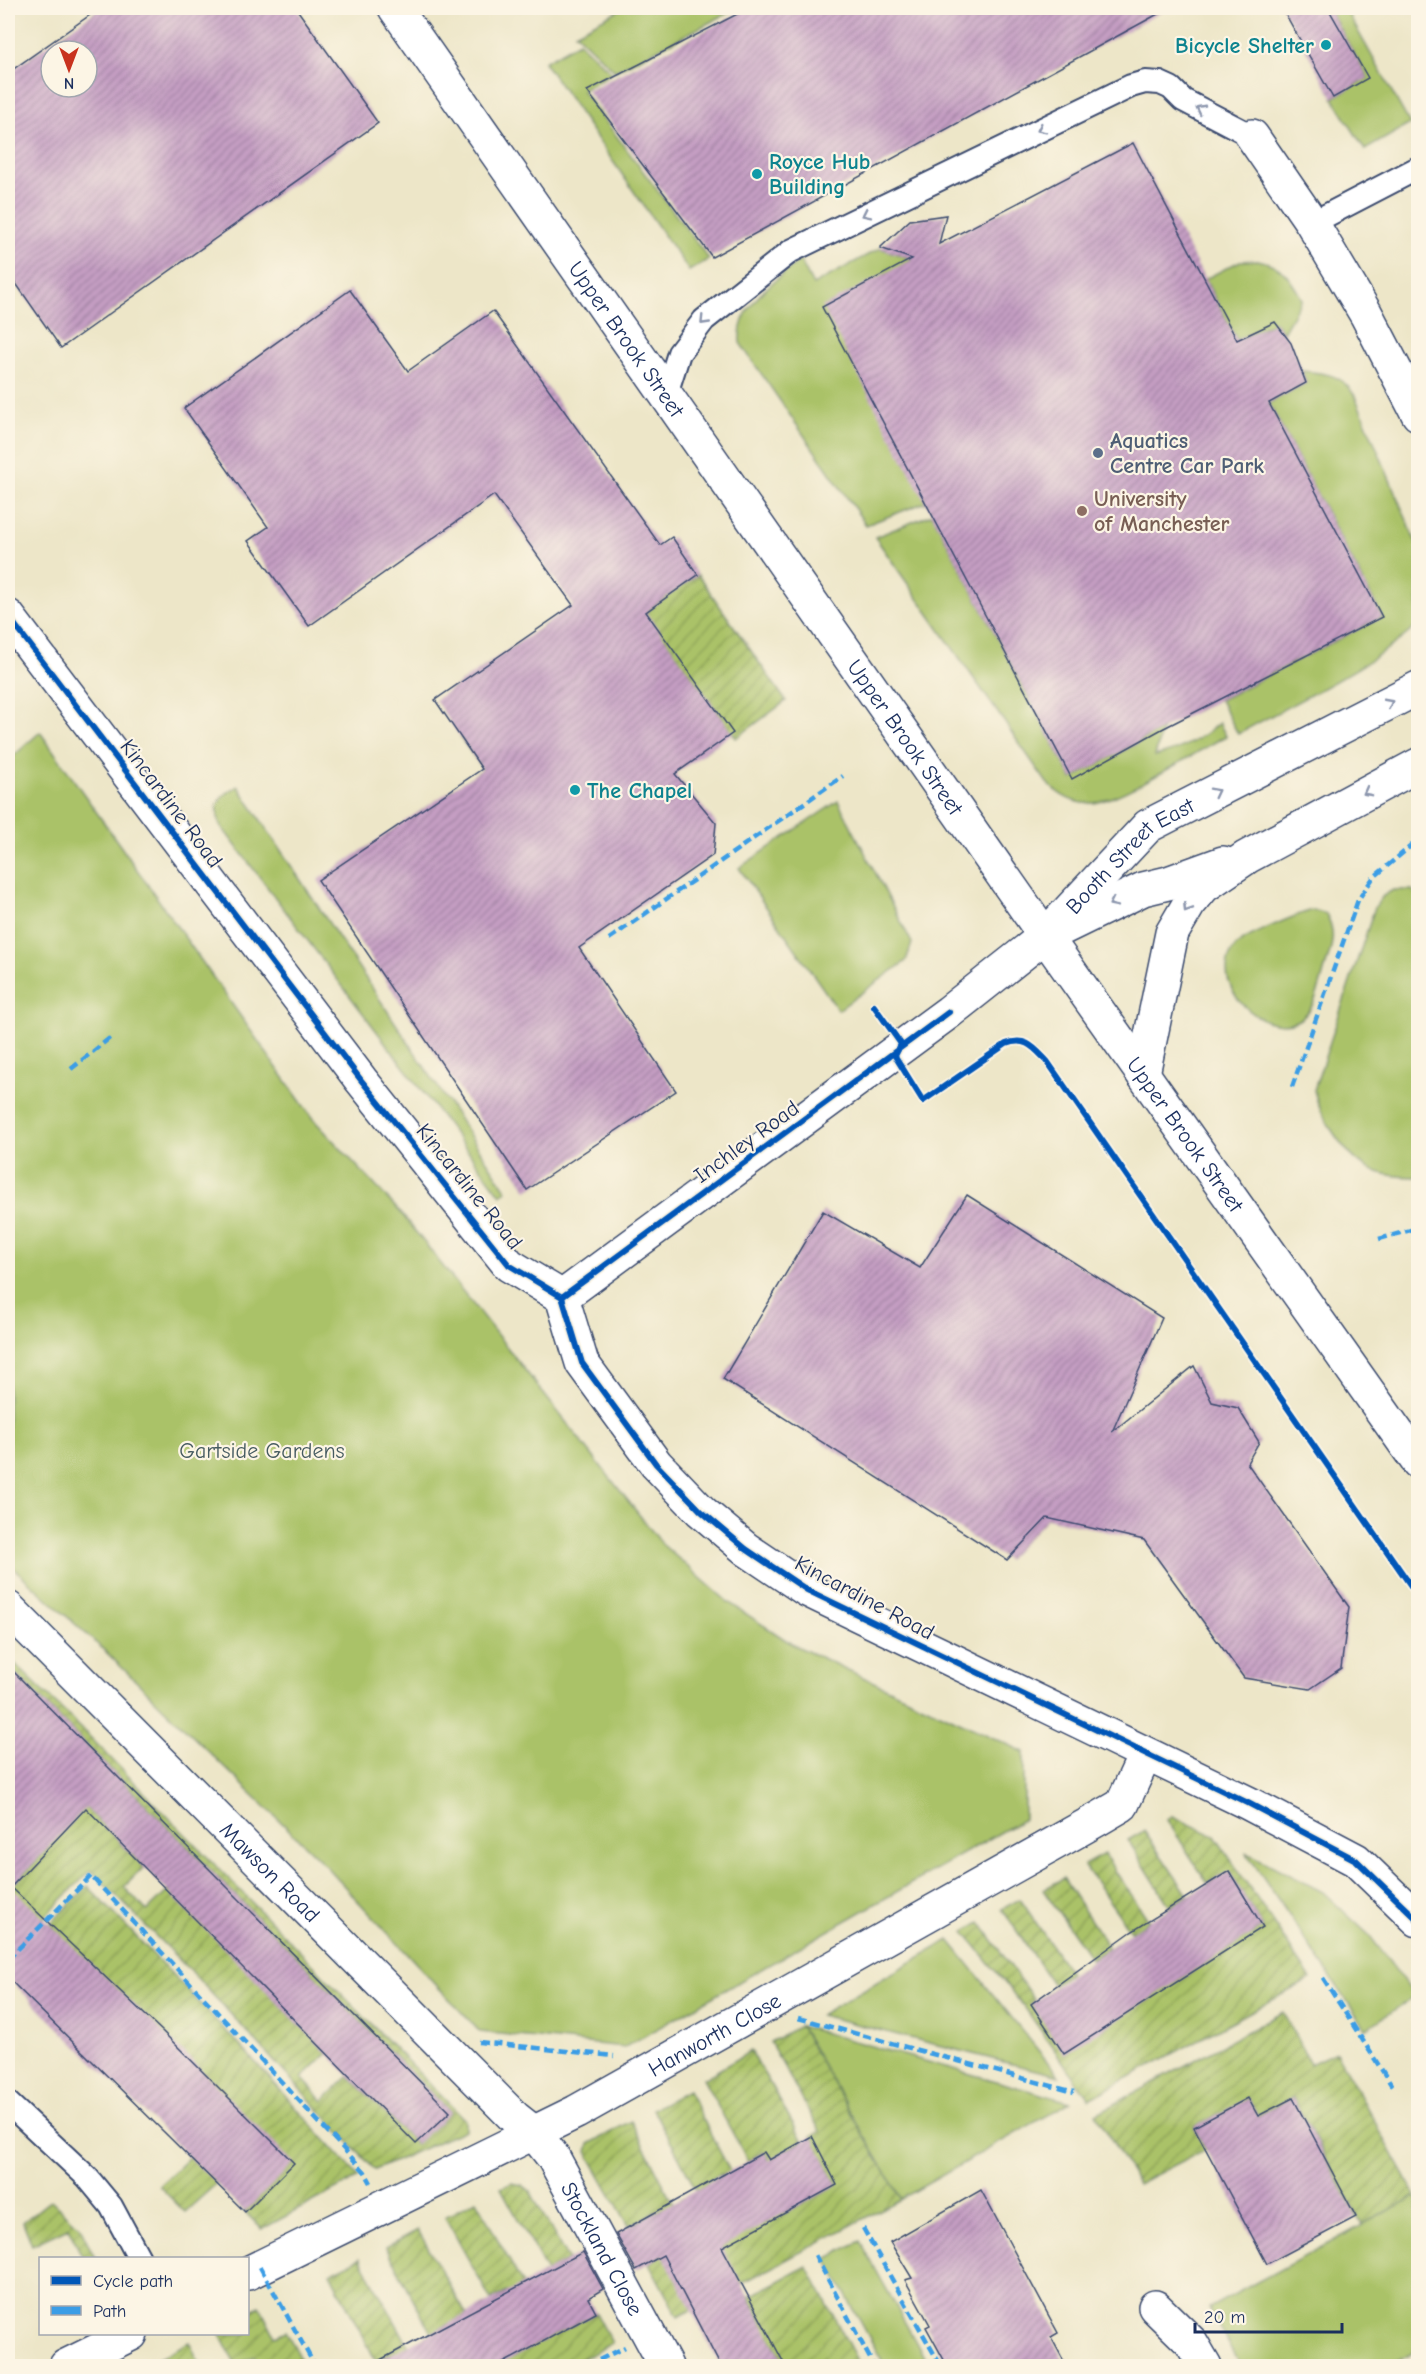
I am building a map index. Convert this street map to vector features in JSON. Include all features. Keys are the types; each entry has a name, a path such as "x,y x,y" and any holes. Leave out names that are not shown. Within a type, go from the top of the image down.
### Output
{"main road":[{"name":"Upper Brook Street","path":"395,8 1045,936 1419,1462"},
{"path":"1252,136 1312,223 1366,314 1419,414"},
{"name":"Kincardine Road","path":"8,616 361,1080 509,1265 562,1297 582,1363 656,1464 701,1511 746,1549 807,1590 1248,1803 1356,1860 1419,1920"},
{"name":"Booth Street East","path":"1045,936 1148,826 1419,688"},
{"name":"Booth Street East","path":"1143,1074 1172,933 1189,904 1204,886 1247,856 1419,765"},
{"name":"Booth Street East","path":"1045,936 1143,889 1247,856"},
{"name":"Inchley Road","path":"562,1297 949,1012 1045,936"},
{"name":"Mawson Road","path":"8,1608 515,2118 534,2133"},
{"name":"Hanworth Close","path":"249,2273 534,2133 766,2007 1122,1805 1145,1755"},
{"name":"Stockland Close","path":"534,2133 553,2157 666,2367"},
{"path":"1155,2307 1191,2342 1205,2367"},
{"path":"66,2367 128,2335"}],"lane":[{"path":"666,394 679,353 704,320 791,251 1131,86 1145,82 1160,83 1171,88 1183,100 1252,136"},
{"path":"1312,223 1419,168"},
{"path":"8,2103 87,2177 111,2206 138,2257"}],"green space":[{"path":"623,8 738,8 615,71 575,33"},
{"path":"1328,8 1345,8 1410,124 1365,150 1333,98 1368,78"},
{"path":"579,42 612,73 582,90 709,259 689,271 544,62"},
{"path":"880,248 912,259 926,502 866,525 740,343 740,330 744,317 759,295 800,260 813,285"},
{"path":"1258,260 1280,269 1294,285 1302,299 1283,332 1275,322 1237,340 1205,279 1240,261"},
{"path":"1302,371 1333,376 1344,383 1355,396 1418,547 1418,625 1355,670 1238,734 1220,700 1382,617 1269,403 1306,383"},
{"path":"932,514 1072,779 1162,729 1155,756 1189,744 1219,723 1226,736 1139,785 1105,800 1093,803 1080,802 1057,791 1047,783 875,537"},
{"path":"698,575 786,701 736,738 665,639 487,775 461,739"},
{"name":"Gartside Gardens","path":"40,732 313,1119 401,1213 663,1545 728,1602 792,1644 1024,1752 1024,1819 625,2047 480,2032 318,1858 107,1653 8,1563 8,761"},
{"path":"238,786 507,1191 501,1195 220,825 217,810 219,801"},
{"path":"838,801 912,943 906,961 838,1010 739,868"},
{"path":"1393,890 1412,890 1418,895 1418,1177 1390,1175 1359,1163 1342,1145 1330,1127 1319,1107 1314,1090 1375,907 1383,896"},
{"path":"1313,910 1326,914 1332,930 1330,951 1315,1001 1297,1021 1281,1024 1264,1020 1236,997 1229,981 1228,964 1235,947 1271,926"},
{"path":"8,1657 85,1732 465,2120 465,2130 375,2170 199,1980 91,1870 8,1954 8,1891 49,1847 8,1807 8,1728 144,1867 124,1887 147,1911 169,1890 327,2053 302,2078 323,2101 349,2076 416,2144 450,2112 8,1666"},
{"path":"1172,1816 1215,1836 1311,1979 1089,2099 1025,2008 964,1932 980,1922 1035,2001 1031,2004 1223,1952 1263,1927 1229,1872 1208,1884 1167,1820"},
{"path":"1144,1831 1188,1895 1170,1907 1128,1840"},
{"path":"1246,1852 1323,1892 1370,1936 1415,1996 1366,2029"},
{"path":"1104,1854 1149,1921 1131,1932 1084,1865"},
{"path":"1063,1878 1109,1948 1091,1959 1043,1890"},
{"path":"88,1886 246,2052 359,2177 262,2229 245,2212 54,1928 8,1977 8,1966"},
{"path":"1020,1899 1070,1973 1053,1985 1002,1909"},
{"path":"949,1940 1059,2076 820,2015"},
{"path":"1283,2012 1310,2064 1336,2052 1416,2196 1362,2225 1293,2098 1258,2116 1248,2099 1194,2127 1206,2149 1138,2184 1096,2114"},
{"path":"800,2026 1070,2102 901,2199"},
{"path":"800,2026 901,2199 678,2317 649,2263 663,2255 786,2212 837,2185 811,2136 820,2131 770,2042"},
{"path":"751,2051 803,2141 779,2154 771,2164 764,2152 748,2161 703,2079"},
{"path":"688,2090 733,2177 725,2181 721,2174 706,2182 710,2190 700,2196 653,2109"},
{"path":"631,2121 676,2209 658,2218 655,2212 629,2226 587,2152 589,2144"},
{"path":"190,2156 217,2183 185,2212 159,2186"},
{"path":"512,2183 522,2185 530,2191 568,2260 547,2272 501,2188"},
{"path":"1416,2196 1418,2202 1418,2349 1387,2366 1241,2366 1209,2308"},
{"path":"51,2200 80,2227 95,2257 82,2257 68,2228 32,2245 23,2222"},
{"path":"476,2200 529,2296 513,2304 507,2292 491,2300 445,2217"},
{"path":"418,2230 473,2326 447,2325 431,2333 386,2247"},
{"path":"860,2241 929,2366 885,2366 826,2259"},
{"path":"360,2258 414,2356 397,2366 390,2354 376,2361 330,2273"},
{"path":"807,2266 860,2366 780,2366 784,2363 771,2339 757,2325 762,2322 749,2297"},
{"path":"260,2306 275,2336 286,2331 304,2366 280,2366 277,2361 259,2366 254,2357 236,2365 221,2335 249,2335 249,2312"},
{"path":"596,2313 612,2343 570,2366 496,2366"},
{"path":"189,2342 201,2366 157,2366 154,2361"}],"building":[{"path":"100,8 296,8 378,123 61,348 8,272 8,73 39,51 39,99 99,99 99,39 56,39"},
{"name":"Royce Hub Building","path":"749,8 1169,8 712,257 587,91"},
{"name":"Bicycle Shelter","path":"1282,8 1328,8 1368,78 1333,98"},
{"name":"Aquatics Centre Car Park","path":"1133,143 1237,340 1275,322 1291,343 1306,383 1269,403 1382,617 1162,729 1072,779 822,307 912,259 880,248 910,220 946,215 939,244"},
{"path":"350,290 408,371 493,311 660,545 672,537 698,575 646,612 733,733 675,774 716,823 713,855 579,948 676,1091 527,1190 318,880 482,769 435,700 573,605 494,495 309,626 248,541 268,527 184,408"},
{"path":"967,1195 1162,1318 1112,1432 1194,1366 1212,1402 1238,1408 1259,1442 1247,1463 1349,1607 1341,1668 1310,1689 1244,1678 1144,1540 1047,1518 1007,1560 723,1379 823,1211 920,1268"},
{"path":"8,1666 450,2112 416,2144 86,1808 11,1887 162,2031 294,2163 245,2212 8,1978"},
{"path":"1229,1871 1263,1927 1064,2054 1031,2004 1131,1932"},
{"path":"1248,2098 1258,2116 1293,2098 1356,2217 1267,2264 1194,2127"},
{"path":"812,2136 837,2185 722,2247 786,2367 721,2367 663,2255 636,2270 616,2234 764,2152 769,2160"},
{"path":"981,2190 1058,2333 1051,2337 1067,2367 948,2367 926,2327 930,2325 905,2280 912,2278 890,2242"},
{"path":"583,2252 603,2289 588,2298 596,2313 496,2367 367,2367"}],"marked path":[{"path":"609,939 843,776"},
{"path":"1292,1087 1358,900 1373,878 1412,845 1418,856"},
{"path":"71,1069 111,1037"},
{"path":"1379,1239 1418,1228"},
{"path":"8,1959 91,1876 365,2172 371,2183"},
{"path":"1323,1978 1392,2086"},
{"path":"798,2018 1074,2092"},
{"path":"479,2042 614,2056"},
{"path":"863,2228 941,2366"},
{"path":"815,2255 874,2366"},
{"path":"260,2267 315,2366"},
{"path":"587,2366 625,2347"}],"cycle path":[{"path":"8,616 361,1080 509,1265 562,1297 582,1363 656,1464 701,1511 746,1549 807,1590 1248,1803 1356,1860 1418,1920"},
{"path":"874,1006 901,1044 895,1056 923,1101 1006,1044 1024,1042 1047,1061 1418,1596"},
{"path":"562,1297 949,1012"}],"place":[{"name":"Bicycle Shelter","path":"1326,45"},
{"name":"Royce Hub Building","path":"757,174"},
{"name":"Aquatics Centre Car Park","path":"1098,453"},
{"name":"University of Manchester","path":"1082,511"},
{"name":"The Chapel","path":"575,790"}]}
